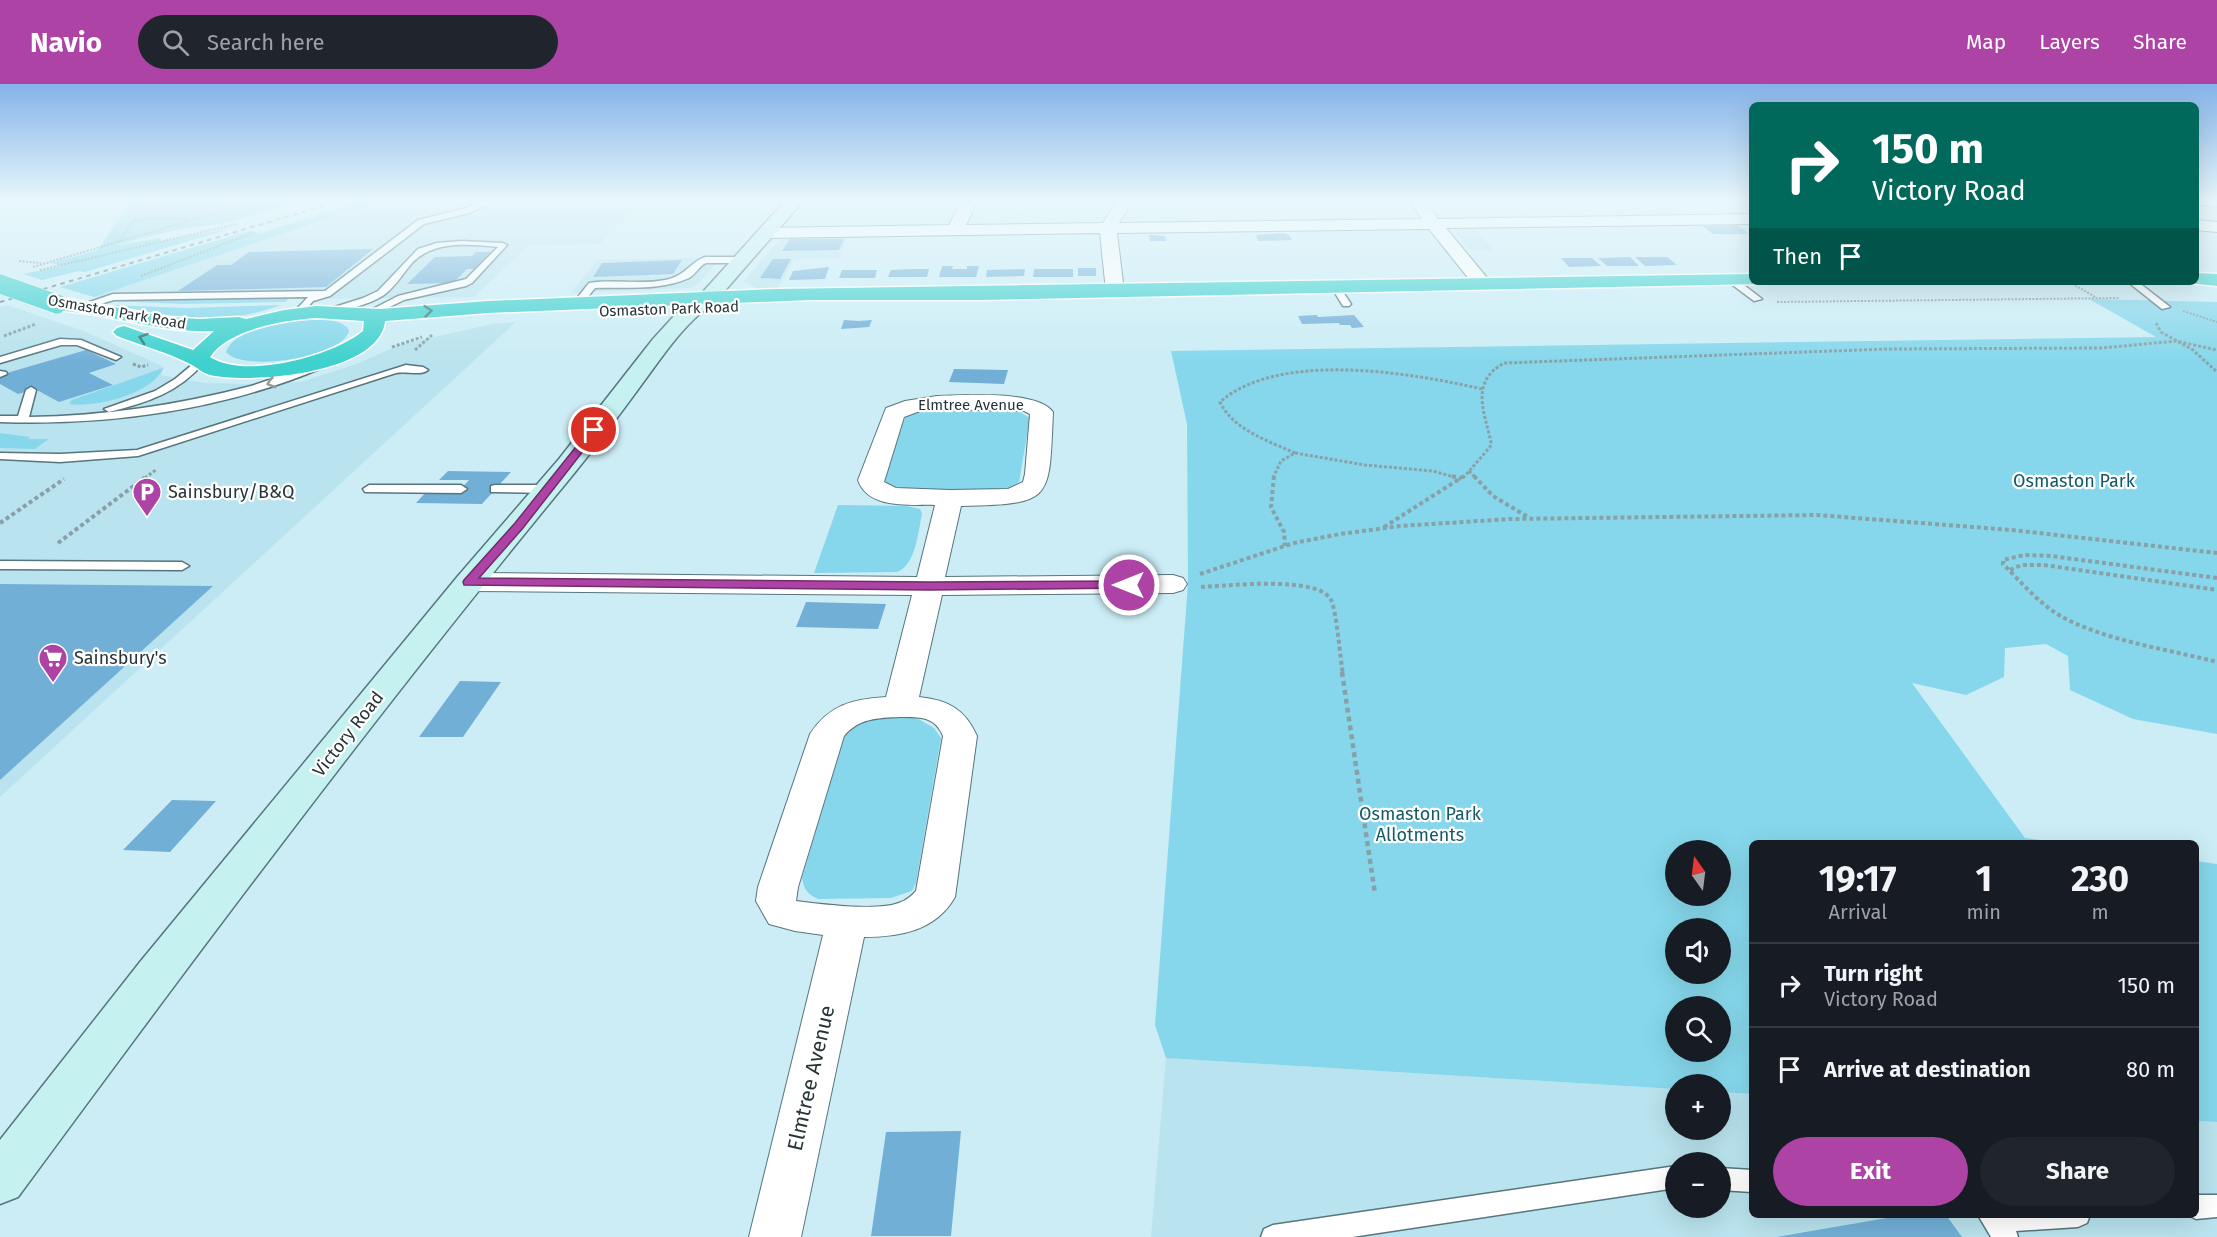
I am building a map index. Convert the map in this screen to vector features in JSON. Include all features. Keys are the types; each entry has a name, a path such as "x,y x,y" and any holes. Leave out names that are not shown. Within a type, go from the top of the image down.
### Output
{"highway":[{"path":"2199,279 2217,280"},
{"name":"Osmaston Park Road","path":"0,284 57,304 83,306 162,323 196,326 272,318 298,313 322,303 369,315 579,302 699,304"},
{"name":"Osmaston Park Road","path":"272,318 217,339 201,352 199,361 206,367 228,371 263,371 307,365 353,349 477,318 699,304 924,299 979,294 1115,291 1341,296 1484,285 1747,287"},
{"path":"57,304 58,309 67,313 149,340 199,361"},
{"path":"353,349 375,332 377,327 375,318 369,315"}],"street":[{"name":"Victory Road","path":"0,1180 156,975 469,582 699,304 747,254"},
{"path":"1111,254 1115,291"},
{"path":"1458,254 1484,285"},
{"name":"Elmtree Avenue","path":"928,403 1025,404 1036,407 1042,412 1038,474 1034,486 1024,493 1008,497 950,498 891,496 873,486 871,480 894,413 902,408 928,403"},
{"path":"900,706 950,498"},
{"path":"469,582 929,586 1173,584"},
{"path":"900,706 936,710 956,723 960,736 935,897 924,908 907,917 889,921 847,920 798,918 783,913 776,901 778,887 827,734 831,726 846,715 858,711 900,706"},
{"name":"Elmtree Avenue","path":"775,1237 847,920"}],"lane":[{"path":"322,303 327,294 379,254"},
{"path":"83,306 113,297 153,294 322,303 361,302 388,286 402,269 420,254"},
{"path":"369,315 401,298 469,281 496,254"},
{"path":"698,254 705,260"},
{"path":"579,302 592,285 665,283 688,275 698,262 742,260"},
{"path":"2136,285 2165,307"},
{"path":"388,286 446,288"},
{"path":"0,360 60,342 78,342 116,357"},
{"path":"0,418 72,420 115,416 189,403 278,381 311,369 353,349"},
{"path":"29,420 95,412 148,398 181,382 199,361"},
{"path":"0,456 60,458 138,453 393,371 406,368 423,370"},
{"path":"29,420 31,390"},
{"path":"369,489 461,489"},
{"path":"495,489 548,489"},
{"path":"0,565 182,566"},
{"path":"1273,1237 1665,1179"},
{"path":"1731,1180 1749,1181"},
{"path":"2199,1207 2217,1206"},
{"path":"1996,1224 2051,1218"}],"path":[{"path":"11,260 45,263 79,254"},
{"path":"30,272 108,254"},
{"path":"140,276 198,254"},
{"path":"2074,285 2097,298"},
{"path":"2217,322 2165,307 2155,321 2161,332 2193,350 2217,372"},
{"path":"0,337 44,321"},
{"path":"395,340 434,334 424,343"},
{"path":"1381,528 1461,479 1490,447 1491,442 1483,409 1482,389 1485,378 1496,366 1519,361 1887,349 2102,348 2176,341 2217,350"},
{"path":"1461,479 1433,471 1365,465 1295,453 1235,422 1221,407 1220,402 1223,397 1272,377 1324,371 1426,376 1482,389"},
{"path":"1285,546 1284,532 1271,507 1271,494 1274,473 1281,461 1295,453"},
{"path":"1469,471 1493,496 1506,506 1531,519"},
{"path":"1173,584 1285,546 1381,528 1531,519 1816,515 2012,530 2217,553"},
{"path":"2217,578 2051,556 2024,555 2003,560 2003,564 2049,608 2079,625 2105,634 2217,662"},
{"path":"2010,570 2026,564 2044,565 2217,590"},
{"path":"1173,584 1180,587 1279,585 1314,588 1325,592 1332,601 1375,894"}],"shaded area":[{"path":"223,254 520,254 474,297 112,301 94,297"},
{"path":"767,254 841,254 840,258 794,259 778,288 757,288 743,282"},
{"path":"723,257 698,284 690,288 571,293 597,260"},
{"path":"7,305 84,331 164,367 161,375 205,383 300,382 357,364 399,345 492,324 516,322 0,797 0,307"},
{"path":"1166,1058 1665,1088 1665,1140 1731,1140 1731,1093 1749,1094 1749,1218 2199,1218 2199,1121 2217,1122 2217,1237 1151,1237"}],"green space":[{"path":"84,254 146,254 85,272 78,271 42,280 23,274 63,266 51,263"},
{"path":"172,254 223,254 94,297 60,287"},
{"path":"290,297 285,302 182,304 112,301"},
{"path":"2089,299 2217,302 2217,734 2133,719 2070,690 2068,656 2046,644 2005,648 2004,677 1966,695 1912,683 2025,838 2040,840 1749,840 1749,1094 1731,1093 1731,1074 1665,1074 1665,1088 1166,1058 1155,1025 1188,583 1187,424 1171,351 2156,337"},
{"path":"110,305 186,308 281,305 236,316 196,318"},
{"path":"310,320 341,323 349,330 344,340 331,348 293,359 252,361 236,358 226,352 239,337 250,332"},
{"path":"163,368 148,385 122,397 93,404 69,404 72,400"},
{"path":"930,408 1016,410 1030,418 1019,482 1013,487 995,491 899,488 884,481 893,447 907,416"},
{"path":"0,433 30,437 28,439 49,439 35,449 0,448"},
{"path":"838,505 907,506 920,509 922,514 915,547 908,563 897,572 814,573"},
{"path":"913,716 934,728 941,738 916,883 912,891 891,898 818,899 814,897 807,891 802,878 844,737 867,721"},
{"path":"2199,861 2217,864 2217,1122 2199,1121"}],"building":[{"path":"246,254 367,254 326,287 178,291 217,265 231,265"},
{"path":"474,254 489,254 475,269 467,269 453,283 407,284 435,257 472,256"},
{"path":"1630,257 1639,266 1607,266 1598,258"},
{"path":"1635,257 1667,257 1677,265 1645,266"},
{"path":"1561,258 1592,258 1601,266 1569,267"},
{"path":"773,259 791,259 780,279 760,278"},
{"path":"682,260 673,274 593,277 602,263"},
{"path":"942,266 967,269 967,266 979,266 976,277 939,277"},
{"path":"829,267 825,279 789,280 793,271"},
{"path":"1078,268 1096,268 1096,276 1078,276"},
{"path":"929,269 927,277 888,277 891,270"},
{"path":"1025,269 1024,276 986,277 987,270"},
{"path":"1034,269 1073,269 1073,277 1033,277"},
{"path":"842,270 877,270 875,278 839,278"},
{"path":"1317,315 1318,317 1354,315 1364,327 1352,328 1350,325 1339,323 1302,324 1298,316"},
{"path":"844,320 872,320 869,327 841,329"},
{"path":"86,350 116,364 89,373 113,385 59,402 35,389 18,394 0,384 0,375"},
{"path":"954,369 1008,370 1004,384 949,382"},
{"path":"448,471 511,472 482,504 416,503 427,491 458,492 469,480 439,480"},
{"name":"Sainsbury's","path":"0,584 108,585 213,586 0,780"},
{"path":"806,602 886,604 878,629 796,627"},
{"path":"460,681 501,682 463,737 419,737"},
{"path":"172,800 216,801 170,852 123,850"},
{"path":"961,1131 951,1236 871,1236 886,1132"},
{"path":"1887,1218 1948,1218 1962,1237 1777,1237"}],"railway":[{"path":"0,302 162,254"}],"place":[{"name":"Sainsbury/B&Q","path":"147,518"},
{"name":"Sainsbury's","path":"53,684"}],"route":[{"path":"594,430 519,525 469,582 929,586 1129,585"}],"park label":[{"name":"Osmaston Park","path":"2074,481"},
{"name":"Osmaston Park Allotments","path":"1420,824"}]}
